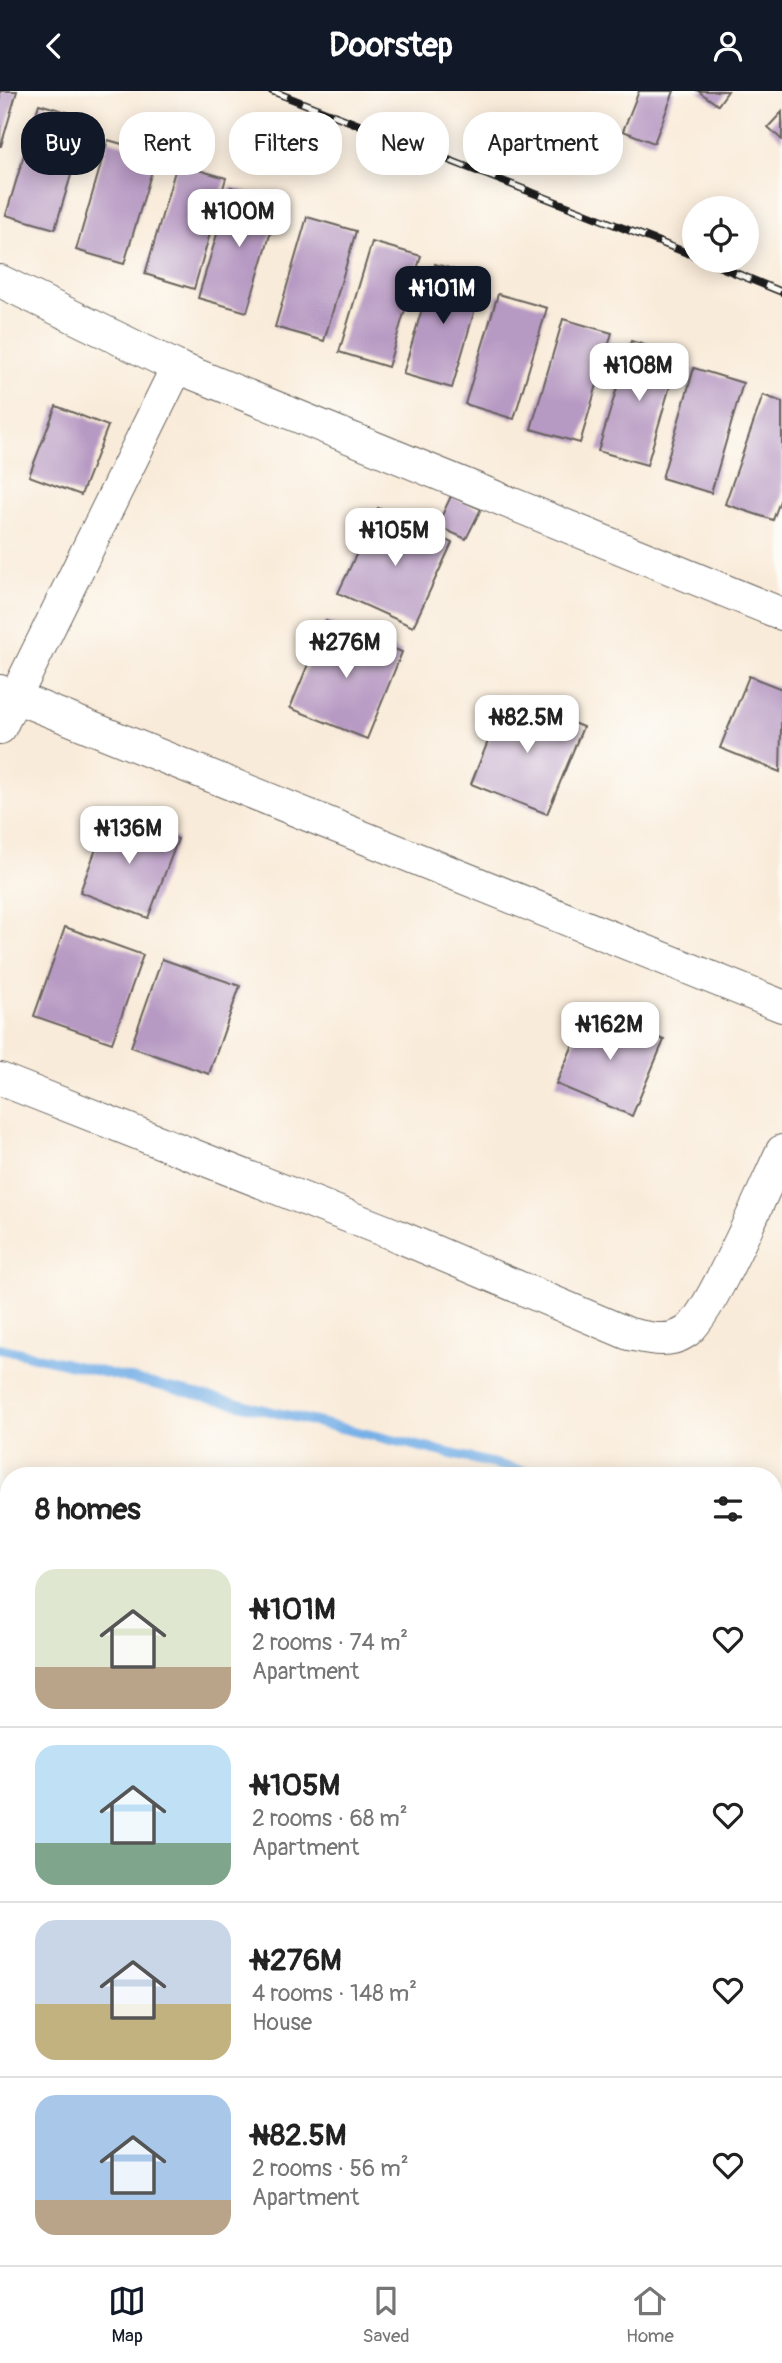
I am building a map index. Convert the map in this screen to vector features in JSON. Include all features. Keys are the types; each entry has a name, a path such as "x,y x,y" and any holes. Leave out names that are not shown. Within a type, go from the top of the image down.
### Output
{"street":[{"path":"0,281 177,367 782,614"},
{"path":"0,729 7,694 177,367"},
{"path":"7,694 782,1006"},
{"path":"0,1079 398,1236 629,1334 663,1341 688,1332 709,1303 782,1151"}],"building":[{"path":"0,91 17,91 1,146 0,146"},
{"path":"639,91 674,91 654,143 623,131"},
{"path":"698,91 728,91 718,105"},
{"path":"39,104 67,112 37,112"},
{"path":"782,112 782,140 768,127"},
{"path":"108,140 119,143 119,175 151,175 124,264 76,250 98,175 105,175 105,150"},
{"path":"21,165 21,175 71,175 55,229 6,215"},
{"path":"174,175 215,175 226,178 194,289 145,274"},
{"path":"231,187 280,201 247,312 198,298"},
{"path":"307,217 356,231 324,341 275,327"},
{"path":"372,242 421,256 388,367 339,352"},
{"path":"435,264 484,278 452,388 403,374"},
{"path":"498,294 547,308 514,419 465,404"},
{"path":"563,319 612,333 580,443 531,429"},
{"path":"631,341 679,355 647,465 598,451"},
{"path":"694,368 743,383 711,493 662,478"},
{"path":"763,395 782,402 782,495 773,520 725,504"},
{"path":"56,406 108,426 81,495 29,476"},
{"path":"451,496 481,509 466,539 437,526"},
{"path":"378,508 452,543 413,627 338,593"},
{"path":"326,621 402,652 367,739 290,708"},
{"path":"749,676 782,689 780,772 720,748"},
{"path":"506,696 583,727 547,814 471,784"},
{"path":"109,814 178,839 148,918 80,892"},
{"path":"65,927 143,955 112,1043 34,1016"},
{"path":"162,959 240,986 209,1074 131,1047"},
{"path":"589,1008 664,1040 632,1116 556,1084"}],"waterway":[{"path":"0,1348 507,1467"}],"railway":[{"path":"272,91 682,251"},
{"path":"735,273 782,292"}]}
